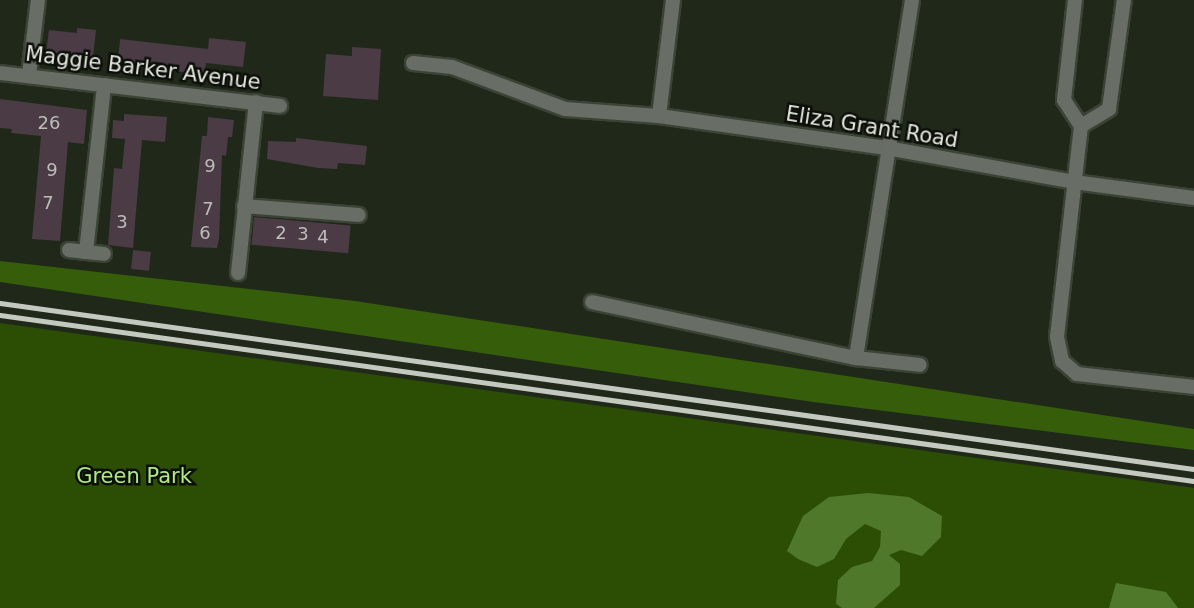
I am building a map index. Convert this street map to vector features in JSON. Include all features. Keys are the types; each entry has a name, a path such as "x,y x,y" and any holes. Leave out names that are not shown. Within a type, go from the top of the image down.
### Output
{"street":[{"path":"29,75 38,0"},
{"path":"659,116 673,0"},
{"path":"856,358 912,0"},
{"path":"1075,0 1064,100 1081,126 1057,337 1062,361 1077,374 1194,387"},
{"path":"1081,126 1109,108 1124,0"},
{"name":"Eliza Grant Road","path":"413,63 452,67 565,109 659,116 887,148 1074,182 1194,198"},
{"name":"Maggie Barker Avenue","path":"0,73 281,106"},
{"path":"86,252 104,85"},
{"path":"238,273 256,102"},
{"path":"244,206 359,215"},
{"path":"69,250 104,254"},
{"path":"592,302 856,358 920,365"}],"green space":[{"name":"Green Park","path":"0,323 1194,488 1194,608 0,608"}],"shaded area":[{"path":"0,261 355,301 1194,429 1194,450 813,402 0,282"},
{"path":"868,493 909,497 942,516 941,537 922,556 901,550 889,555 900,564 900,585 874,608 842,608 836,604 838,580 852,567 872,561 880,547 881,531 865,524 846,539 834,559 817,567 787,551 803,516 829,497"},
{"path":"1116,583 1166,592 1178,608 1109,608"}],"building":[{"path":"77,28 96,30 93,57 46,53 49,30 77,33"},
{"path":"209,38 246,42 243,67 206,63 205,72 198,74 136,67 130,61 118,60 120,39 208,49"},
{"path":"352,47 381,49 378,100 323,96 326,54 352,56"},
{"path":"0,99 87,110 84,144 68,142 60,241 32,239 41,136 11,133 12,129 0,128"},
{"path":"124,114 167,117 165,142 142,140 133,248 108,245 114,168 122,169 125,139 112,138 113,120 124,121"},
{"path":"208,117 234,120 232,137 228,137 226,156 222,155 217,248 191,247 202,136 207,136"},
{"path":"296,138 367,146 365,165 338,163 337,169 318,168 267,159 268,141 296,142"},
{"path":"254,217 351,225 348,253 252,245"},
{"path":"133,250 151,252 149,271 131,269"}],"railway":[{"path":"0,303 1194,469"},
{"path":"0,315 1194,481"}]}
